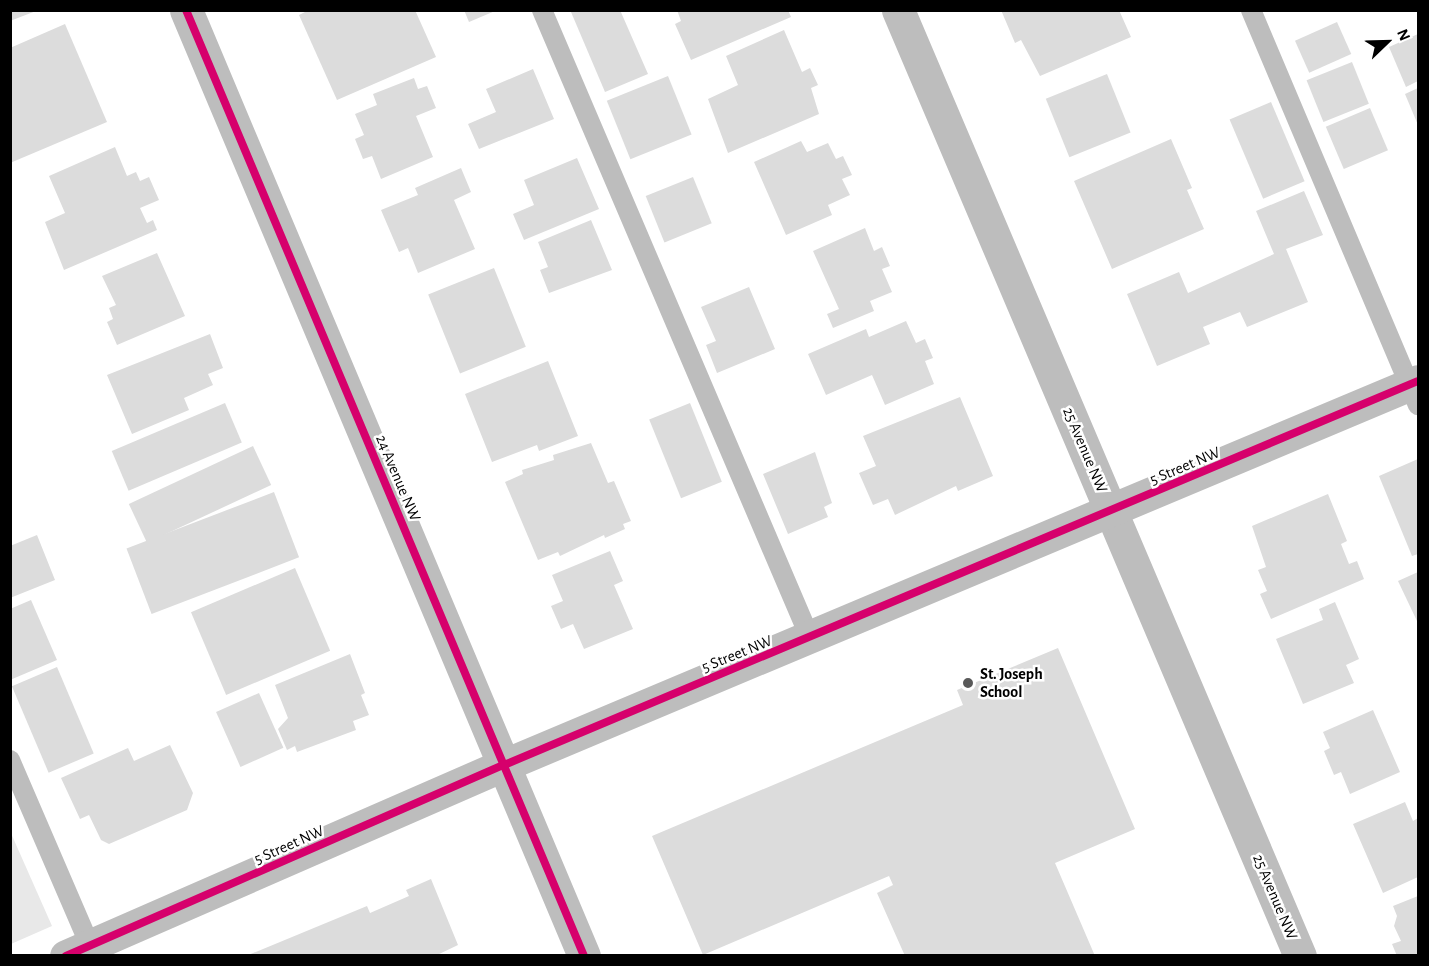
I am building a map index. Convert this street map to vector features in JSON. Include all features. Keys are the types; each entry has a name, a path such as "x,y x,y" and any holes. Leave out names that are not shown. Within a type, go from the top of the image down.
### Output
{"street":[{"name":"24 Avenue NW","path":"186,10 584,956"},
{"name":"25 Avenue NW","path":"898,10 1300,956"},
{"name":"5 Street NW","path":"83,952 504,765 1111,512 1416,390"}],"lane":[{"path":"542,10 810,638"},
{"path":"1251,10 1416,390"},
{"path":"10,760 83,952"}],"shaded area":[{"path":"10,831 52,926 11,944 10,944"}],"building":[{"path":"10,10 36,10 36,11 10,21"},
{"path":"309,10 415,10 436,57 337,100 299,15"},
{"path":"464,10 495,10 495,11 469,22"},
{"path":"575,10 620,10 648,74 605,92 571,12"},
{"path":"677,10 788,10 791,17 691,60 675,24 681,21"},
{"path":"1001,10 1119,10 1131,37 1040,76 1021,40 1015,43"},
{"path":"1337,22 1351,54 1309,73 1295,41"},
{"path":"65,24 107,122 10,163 10,48"},
{"path":"784,30 802,72 810,68 818,85 811,88 819,114 728,153 708,99 738,85 726,56"},
{"path":"1418,34 1418,81 1406,87 1389,47"},
{"path":"1352,62 1369,104 1323,122 1307,80"},
{"path":"533,69 554,119 479,149 468,124 496,112 486,89"},
{"path":"1107,74 1131,132 1069,157 1046,99"},
{"path":"668,76 692,134 630,159 607,101"},
{"path":"414,78 418,89 427,86 436,108 416,116 433,157 381,179 372,156 363,159 355,139 364,135 355,114 377,105 373,94"},
{"path":"1418,88 1418,125 1405,94"},
{"path":"1271,102 1305,181 1263,199 1230,120"},
{"path":"1370,108 1388,150 1344,169 1326,127"},
{"path":"1171,139 1192,188 1187,190 1204,229 1112,269 1074,181"},
{"path":"801,141 807,152 828,143 836,159 843,156 852,175 842,179 850,195 828,205 832,215 786,235 754,162"},
{"path":"115,147 127,176 136,172 140,181 149,177 159,200 140,208 147,223 153,220 157,230 64,270 45,222 65,213 49,176"},
{"path":"577,158 599,209 524,240 513,214 534,205 524,180"},
{"path":"461,168 471,192 454,200 475,249 418,273 408,248 399,252 381,210 418,195 415,188"},
{"path":"693,177 712,223 664,242 646,196"},
{"path":"1304,191 1323,235 1286,249 1308,302 1247,327 1240,312 1203,327 1210,344 1157,366 1127,294 1179,272 1188,293 1274,254 1256,211"},
{"path":"591,220 612,270 549,293 540,270 548,267 538,242"},
{"path":"865,228 874,251 882,247 890,266 882,269 892,292 870,301 874,311 833,328 827,314 839,309 813,251"},
{"path":"157,253 185,316 117,345 107,322 113,319 109,308 116,305 102,276"},
{"path":"494,268 526,347 460,373 428,295"},
{"path":"749,287 775,349 717,373 706,345 716,341 701,307"},
{"path":"906,321 916,343 925,339 933,358 925,361 934,384 885,405 872,375 826,395 808,354 866,329 869,337"},
{"path":"210,334 223,368 208,374 213,385 184,398 189,410 132,434 107,375"},
{"path":"548,361 578,436 539,451 537,445 492,462 465,394"},
{"path":"960,397 993,476 958,491 956,486 895,515 888,499 873,505 859,473 876,466 863,436"},
{"path":"225,403 242,443 129,491 112,451"},
{"path":"690,403 722,482 681,498 649,419"},
{"path":"591,443 608,483 614,481 631,521 623,524 625,529 605,538 604,535 560,556 558,552 538,560 505,482 523,474 522,470 554,460 553,455"},
{"path":"253,446 271,485 147,543 129,504"},
{"path":"815,452 832,503 824,507 828,517 788,534 763,474"},
{"path":"1418,459 1418,554 1412,556 1379,476"},
{"path":"274,492 299,557 152,614 126,549"},
{"path":"1328,494 1347,541 1341,544 1349,564 1357,561 1364,579 1271,619 1260,594 1267,591 1258,570 1266,567 1252,526"},
{"path":"37,535 55,580 10,598 10,546"},
{"path":"610,551 623,581 614,585 633,629 584,649 573,624 561,629 551,606 563,601 552,575"},
{"path":"295,568 330,651 226,695 191,612"},
{"path":"1418,572 1418,620 1417,621 1398,581"},
{"path":"31,600 57,660 10,680 10,609"},
{"path":"1335,602 1359,659 1346,665 1354,683 1303,704 1276,639 1323,620 1319,609"},
{"path":"1058,648 1135,829 1055,863 1095,956 905,956 877,893 893,885 889,876 703,955 652,836 963,705 957,690"},
{"path":"350,654 365,693 361,695 369,715 353,721 356,730 297,752 295,746 287,750 278,729 288,718 275,685"},
{"path":"57,667 94,754 49,773 12,686"},
{"path":"259,693 283,748 240,767 216,712"},
{"path":"1373,710 1400,772 1350,794 1341,772 1334,775 1324,751 1330,748 1323,732"},
{"path":"170,745 193,793 187,810 109,844 101,840 89,815 80,819 61,778 128,748 134,761"},
{"path":"1405,802 1413,821 1418,818 1418,877 1383,893 1353,824"},
{"path":"431,879 458,945 435,956 246,956 367,906 370,913 409,896 406,890"},
{"path":"1418,896 1418,956 1397,956 1392,944 1401,941 1394,926 1397,916 1393,906"}],"cycle path":[{"path":"186,10 584,956"},
{"path":"66,956 504,765 1418,381"}],"place":[{"name":"St. Joseph School","path":"968,683"}]}
